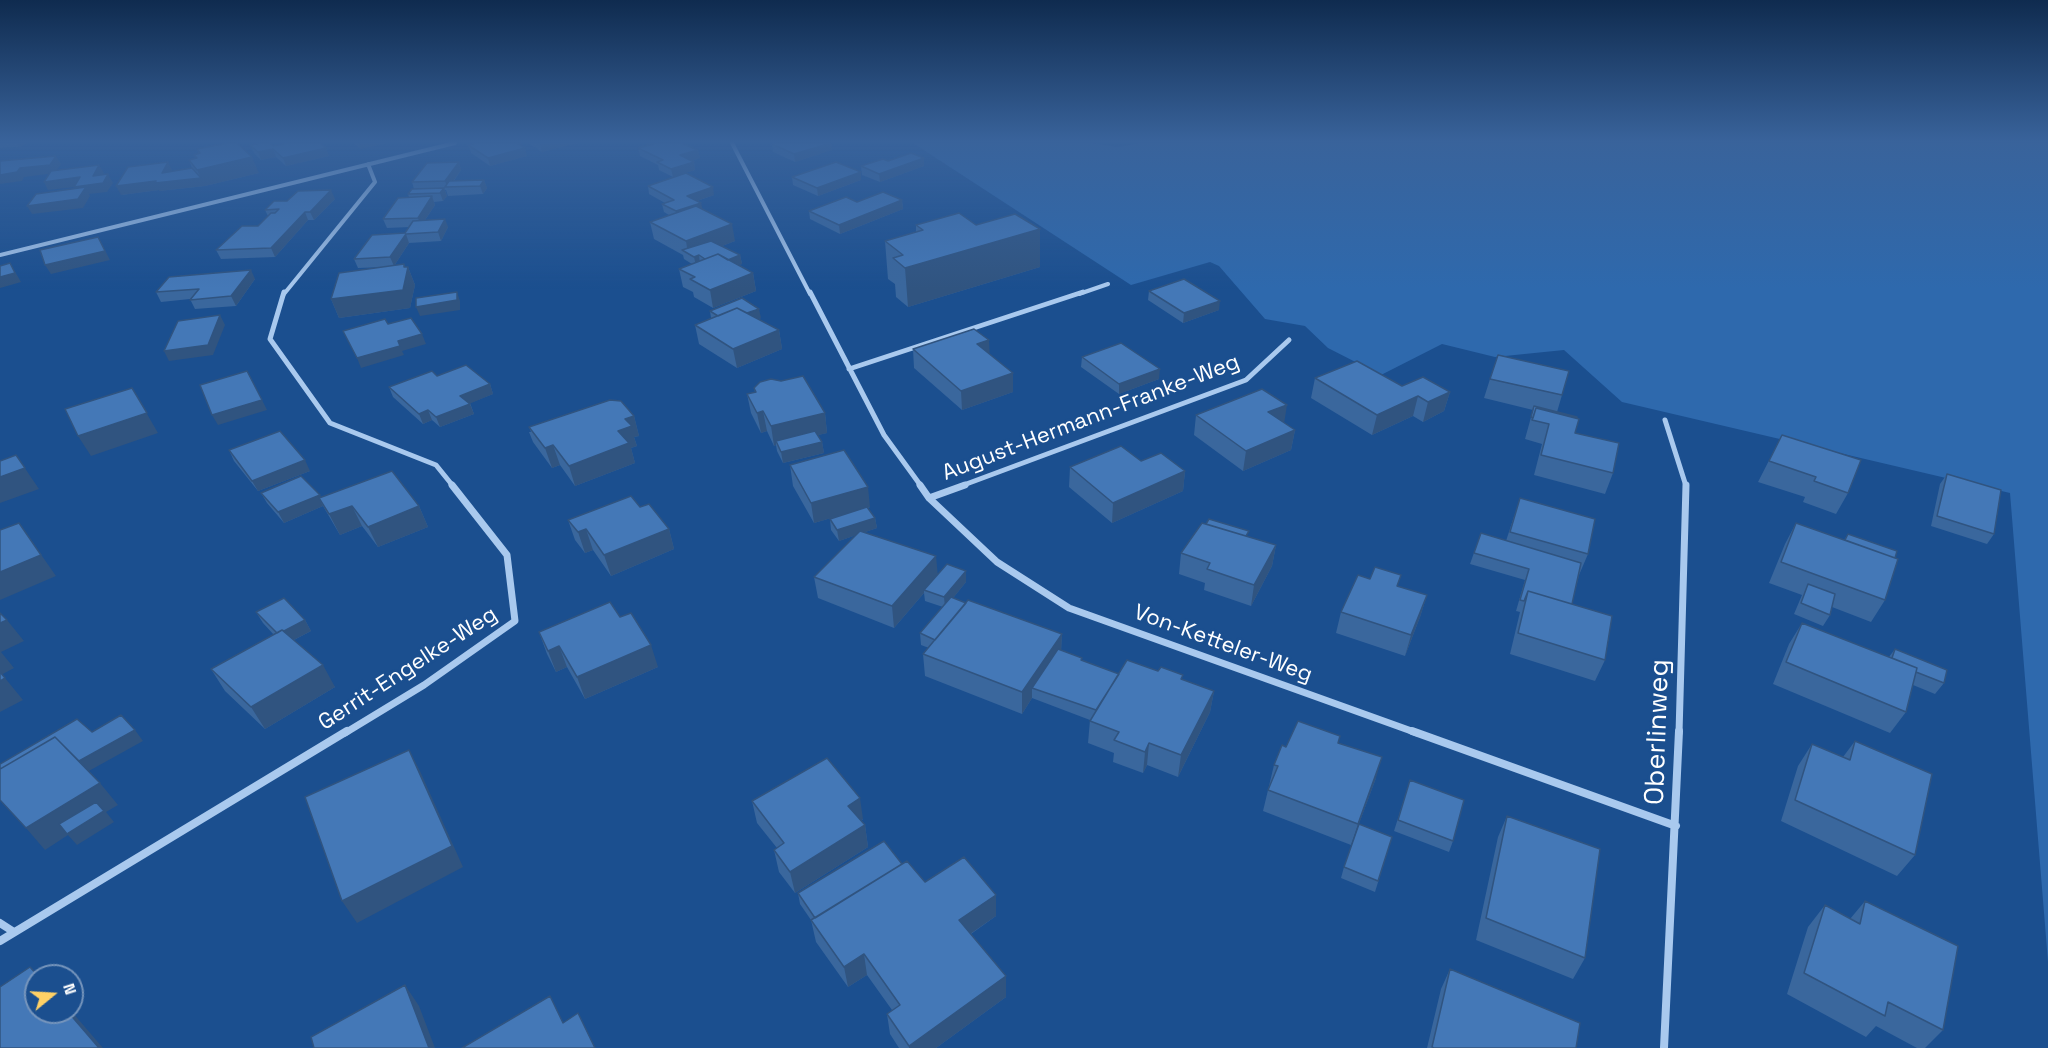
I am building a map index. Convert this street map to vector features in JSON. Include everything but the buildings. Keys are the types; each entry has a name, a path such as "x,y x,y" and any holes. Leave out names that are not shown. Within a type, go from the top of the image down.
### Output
{"street":[{"path":"0,255 255,192"},
{"name":"Gerrit-Engelke-Weg","path":"14,932 424,685 515,621 507,555 436,465 330,423 270,339 284,292 367,192"},
{"name":"Von-Ketteler-Weg","path":"758,192 884,435 929,498 997,562 1069,608 1676,826"},
{"path":"849,369 1108,284"},
{"name":"August-Hermann-Franke-Weg","path":"929,498 1246,380 1289,340"},
{"name":"Oberlinweg","path":"1664,1048 1676,826 1687,489 1665,420"},
{"path":"0,923 14,932 0,941"}],"shaded area":[{"path":"988,192 2048,192 2048,962 2010,493 1622,402 1564,350 1495,357 1442,344 1381,375 1328,348 1305,326 1265,319 1219,266 1210,262 1131,285"}]}
